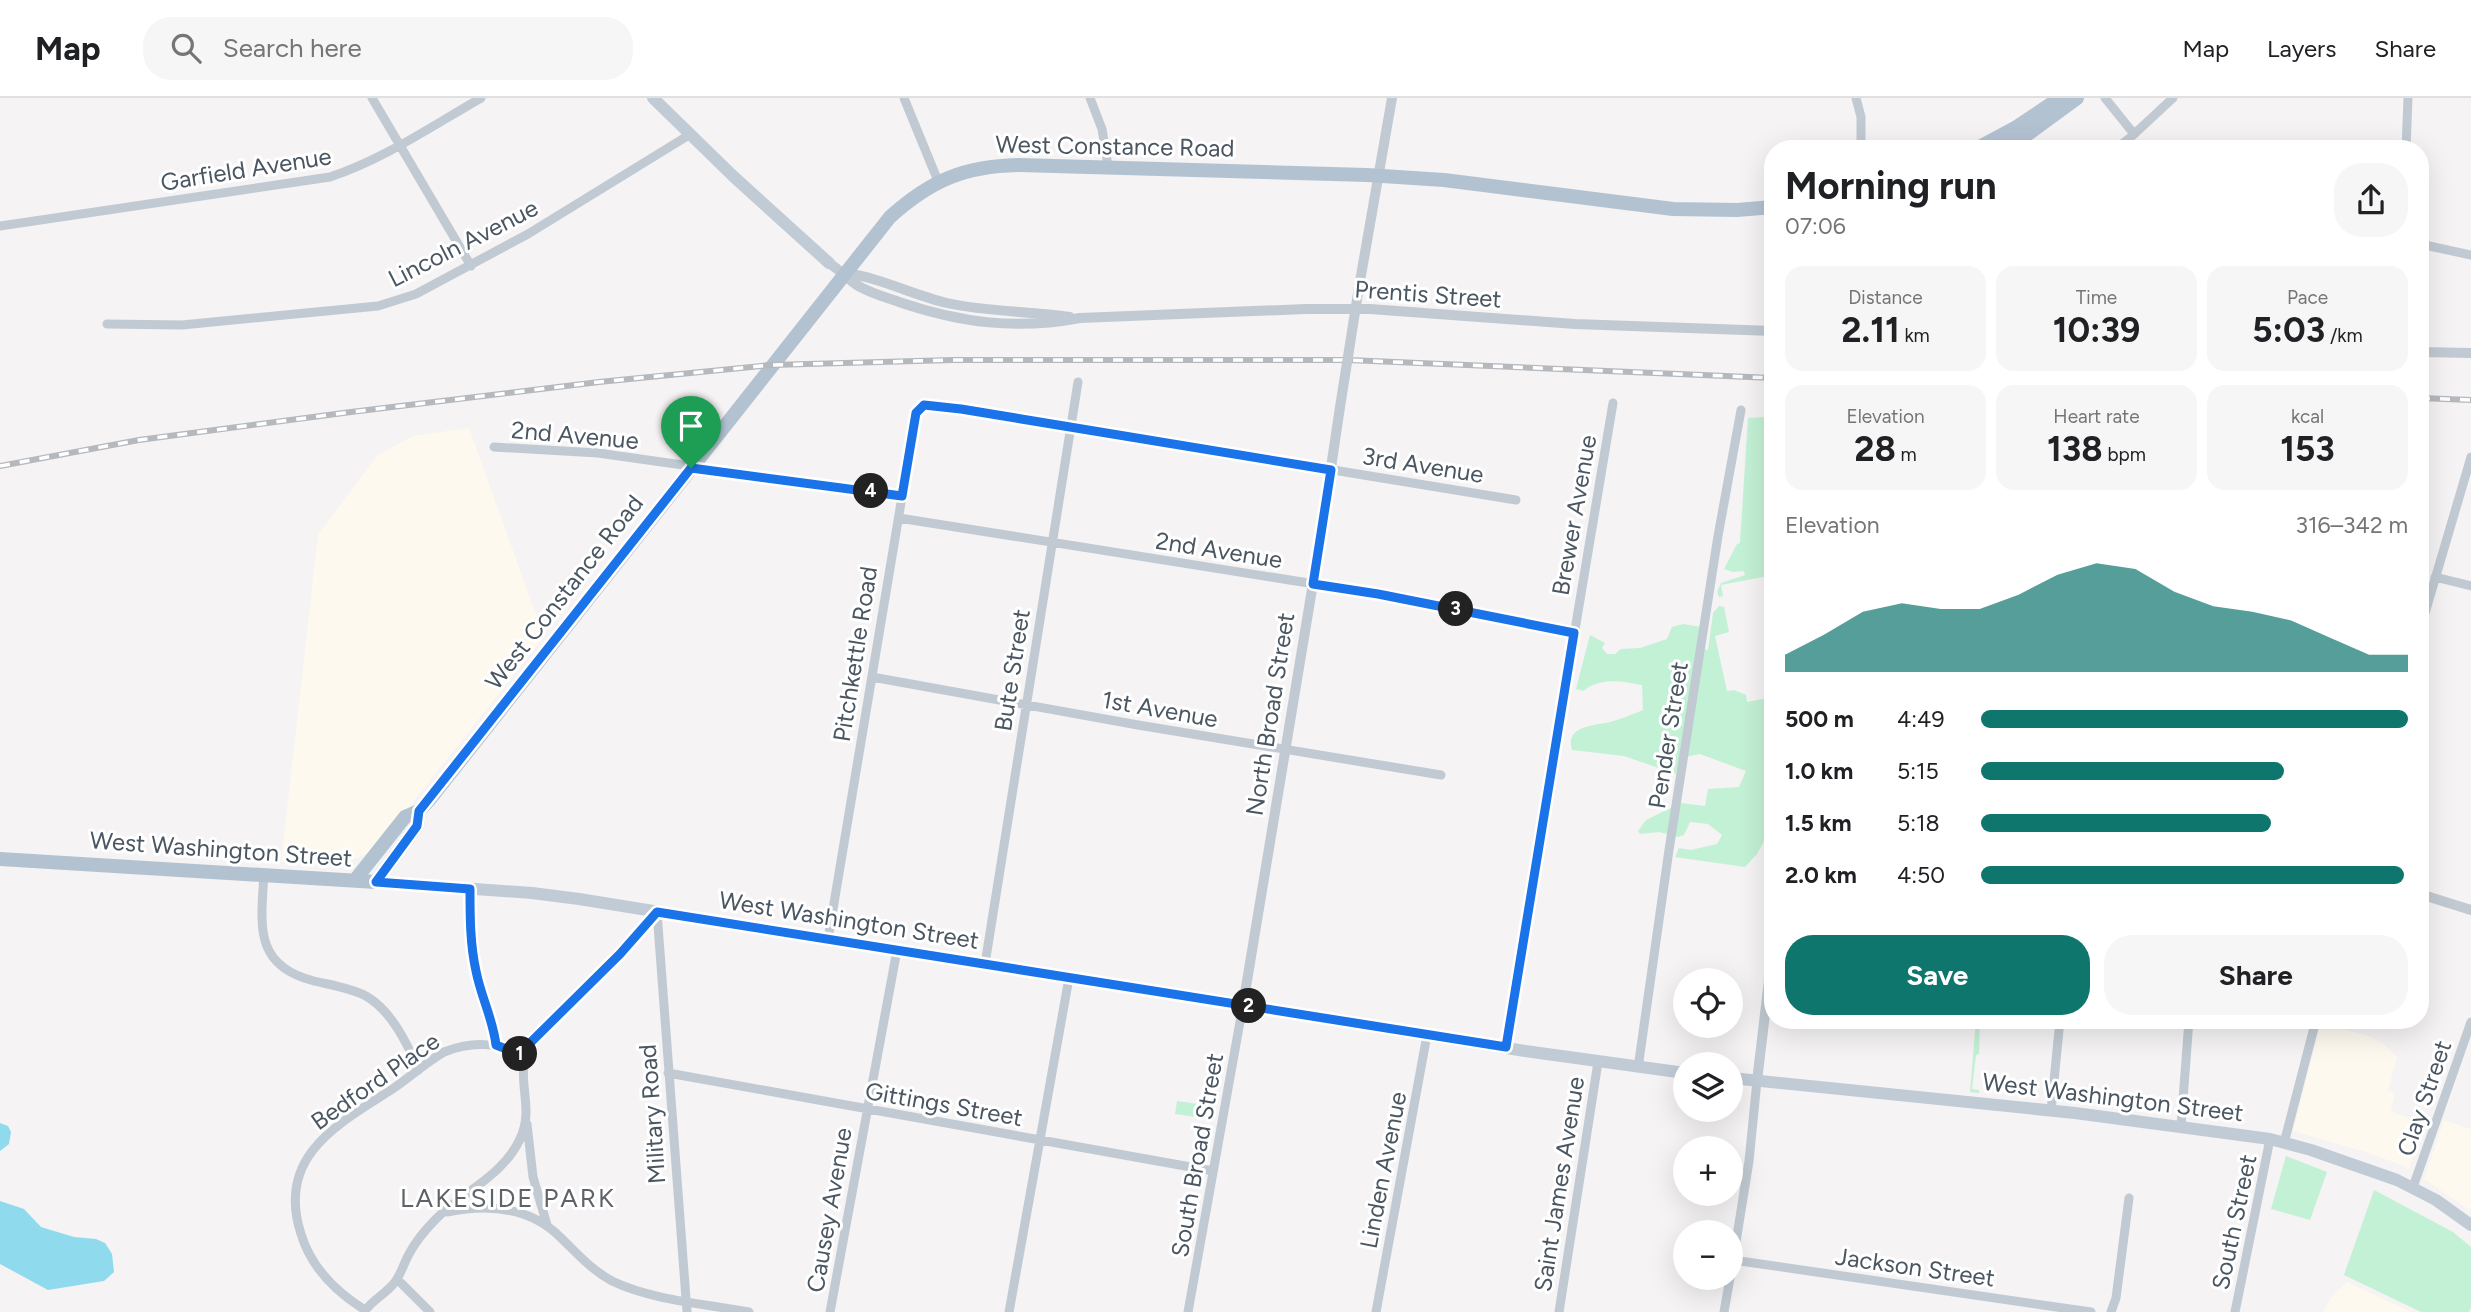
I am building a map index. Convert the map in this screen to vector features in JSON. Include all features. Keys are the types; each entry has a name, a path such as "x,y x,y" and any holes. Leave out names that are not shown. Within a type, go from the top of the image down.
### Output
{"main road":[{"path":"653,98 689,135 829,263"},
{"path":"1993,140 2060,98"},
{"path":"2018,140 2077,98"},
{"name":"West Constance Road","path":"355,880 405,817 419,811 890,216 907,201 938,181 997,165 1108,166 1379,175 1444,180 1672,209 1764,208"},
{"name":"West Constance Road","path":"376,882 417,826 419,811"},
{"name":"West Washington Street","path":"0,859 264,874 549,895 1673,1072"},
{"name":"West Washington Street","path":"1743,1080 2051,1111 2270,1139 2413,1187 2471,1226"}],"street":[{"path":"372,98 471,266"},
{"name":"Garfield Avenue","path":"0,226 313,181 351,170 481,98"},
{"path":"1090,98 1102,129 1108,166"},
{"name":"North Broad Street","path":"1243,1005 1392,98"},
{"path":"1856,98 1861,117 1861,140"},
{"path":"2105,98 2134,134"},
{"path":"2126,140 2173,98"},
{"path":"2406,140 2408,98"},
{"path":"908,99 938,181"},
{"name":"Lincoln Avenue","path":"107,324 181,325 378,306 416,294 471,266 689,135"},
{"path":"2429,246 2471,254"},
{"path":"829,263 844,272"},
{"name":"Prentis Street","path":"844,272 855,283 870,291 930,312 985,323 1046,324 1080,318 1347,309 1575,324 1764,331"},
{"path":"2429,352 2471,353"},
{"name":"Bute Street","path":"985,964 1078,382"},
{"name":"Brewer Avenue","path":"1506,1047 1613,403"},
{"name":"Pitchkettle Road","path":"828,939 916,413 924,405 950,408"},
{"name":"3rd Avenue","path":"950,408 1516,500"},
{"name":"Pender Street","path":"1638,1068 1669,849 1718,536 1741,410"},
{"name":"2nd Avenue","path":"494,447 598,453 902,496"},
{"path":"2429,598 2471,457"},
{"name":"2nd Avenue","path":"898,518 1378,594 1574,633"},
{"path":"2435,577 2471,586"},
{"name":"1st Avenue","path":"872,677 1441,775"},
{"path":"264,874 261,924 265,945 271,955 280,965 303,978 354,991 374,1002 396,1027 419,1070"},
{"path":"470,889 472,951 476,973 494,1028 496,1045"},
{"path":"2429,897 2471,910"},
{"path":"547,1225 533,1177 522,1071 524,1056 532,1041 620,954 657,912"},
{"name":"Military Road","path":"657,912 687,1312"},
{"name":"Causey Avenue","path":"830,1312 897,950"},
{"path":"1009,1312 1069,978"},
{"name":"South Broad Street","path":"1188,1312 1243,1005"},
{"name":"Clay Street","path":"2413,1187 2471,1022"},
{"path":"1739,1220 1749,1161 1764,1023"},
{"path":"2051,1111 2059,1029"},
{"path":"2181,1126 2188,1029"},
{"path":"2284,1143 2314,1029"},
{"name":"Linden Avenue","path":"1376,1312 1427,1035"},
{"name":"Bedford Place","path":"365,1311 327,1279 303,1242 295,1208 298,1176 305,1161 322,1139 443,1052 473,1044 496,1045 524,1056"},
{"name":"Saint James Avenue","path":"1559,1312 1598,1062"},
{"name":"Gittings Street","path":"668,1073 1213,1171"},
{"path":"365,1311 397,1279 418,1238 442,1213 498,1168 514,1150 521,1138 526,1119"},
{"name":"South Street","path":"2235,1312 2270,1139"},
{"path":"2111,1312 2116,1298 2129,1198"},
{"path":"442,1213 461,1209 500,1209 534,1216 547,1225 579,1257 611,1280 641,1291 749,1312"},
{"name":"Jackson Street","path":"1743,1261 2091,1312"},
{"path":"397,1279 430,1312"},
{"path":"1724,1312 1728,1290"}],"shaded area":[{"path":"469,428 544,637 375,850 338,866 281,862 318,535 378,455 413,436"},
{"path":"2319,1029 2343,1029 2369,1036 2385,1045 2397,1057 2388,1090 2395,1093 2391,1109 2395,1113 2424,1123 2409,1168 2366,1152 2293,1131"},
{"path":"2444,1120 2471,1129 2471,1211 2424,1179"},
{"path":"2347,1282 2411,1312 2323,1312 2333,1295"}],"green space":[{"path":"1764,417 1764,577 1721,585 1723,596 1719,597 1717,592 1721,583 1745,575 1744,571 1724,569 1740,543 1748,418"},
{"path":"1719,606 1724,607 1729,632 1715,636 1727,691 1734,690 1746,695 1747,702 1764,699 1764,841 1745,867 1675,857 1679,848 1691,850 1717,844 1722,835 1708,824 1690,822 1684,835 1678,837 1659,832 1640,834 1638,831 1646,820 1681,803 1705,806 1708,789 1739,787 1746,771 1700,754 1680,758 1676,774 1624,756 1572,750 1573,736 1582,728 1614,721 1643,710 1642,685 1611,681 1583,691 1576,689 1590,635 1605,643 1602,648 1607,654 1615,654 1621,649 1640,648 1667,639 1672,627 1683,624 1702,627 1699,648 1708,650 1713,613"},
{"path":"1975,1029 1980,1029 1979,1054 1976,1055 1972,1089 1979,1090 1979,1093 1970,1092"},
{"path":"1177,1101 1205,1105 1203,1118 1175,1114"},
{"path":"2286,1156 2327,1172 2310,1220 2271,1209"},
{"path":"2374,1190 2453,1232 2471,1247 2469,1312 2421,1312 2344,1275"}],"water":[{"path":"0,1123 8,1126 11,1132 9,1144 0,1151"},
{"path":"0,1201 24,1209 41,1227 105,1243 112,1254 114,1272 104,1281 48,1290 0,1264"}],"railway":[{"path":"0,466 139,440 351,412 599,382 771,365 953,360 1348,360 1764,378"},
{"path":"2429,398 2471,400"}],"district":[{"name":"LAKESIDE PARK","path":"508,1198"}],"route":[{"path":"929,405 1331,470 1313,584 1378,594 1574,633 1506,1047 657,912 620,954 532,1041 524,1056 496,1045 494,1028 476,973 472,951 470,889 376,882 417,826 419,811 691,468 902,496 916,413 919,408 929,405"}]}
